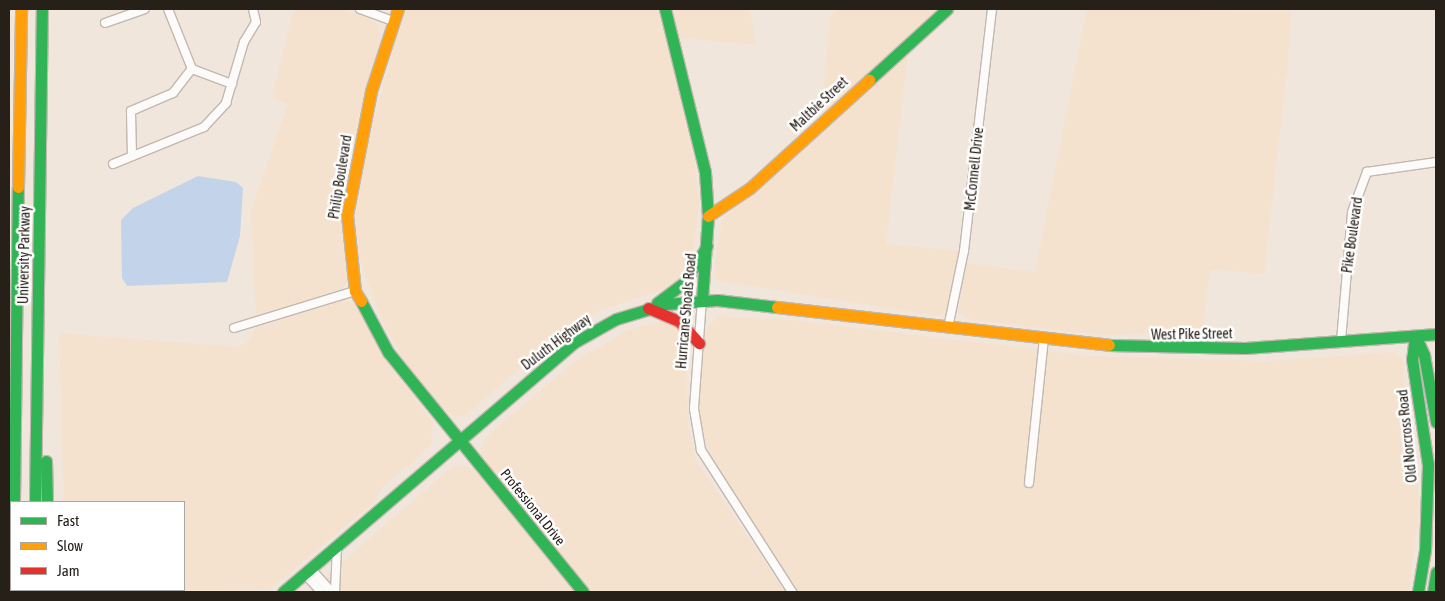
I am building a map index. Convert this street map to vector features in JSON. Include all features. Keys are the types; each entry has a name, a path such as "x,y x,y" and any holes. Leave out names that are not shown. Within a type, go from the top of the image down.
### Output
{"main road":[{"name":"University Parkway","path":"14,501 21,9"},
{"name":"University Parkway","path":"35,501 42,9"},
{"name":"Philip Boulevard","path":"398,9 371,91 347,215 355,291 388,352 460,440"},
{"name":"Hurricane Shoals Road","path":"666,9 700,146 708,216 702,299"},
{"name":"Maltbie Street","path":"708,216 750,188 947,9"},
{"path":"648,308 685,282 707,246"},
{"name":"Duluth Highway","path":"283,592 580,339 648,308 702,299 948,328"},
{"path":"648,308 679,321 699,343"},
{"name":"West Pike Street","path":"948,328 1167,350 1436,334"},
{"name":"Old Norcross Road","path":"1415,336 1424,355 1436,422"},
{"name":"Old Norcross Road","path":"1415,336 1412,359 1428,474 1425,550 1418,592"},
{"path":"38,337 46,393 47,501"},
{"path":"9,456 16,414"},
{"name":"Professional Drive","path":"460,440 583,592"},
{"path":"1433,592 1436,572"}],"street":[{"path":"105,23 145,9"},
{"path":"168,9 192,69 232,84"},
{"path":"113,164 204,127 226,103 244,42 256,22 253,9"},
{"path":"360,9 393,21"},
{"name":"McConnell Drive","path":"948,328 964,251 992,9"},
{"path":"132,156 131,111 173,93 192,69"},
{"name":"Pike Boulevard","path":"1341,341 1352,212 1367,172 1436,162"},
{"path":"234,328 355,291"},
{"name":"Hurricane Shoals Road","path":"702,299 694,409 701,450 792,592"},
{"path":"1029,484 1044,338"},
{"path":"333,592 337,546"},
{"path":"308,571 333,592"},
{"path":"308,571 321,592"}],"shaded area":[{"path":"294,9 343,9 374,21 379,26 381,43 338,186 337,204 348,281 342,289 256,318 251,211 288,104 272,97"},
{"path":"404,9 659,9 695,163 699,207 692,259 684,276 668,288 598,311 546,345 466,415 457,417 439,407 414,376 384,325 356,250 356,184"},
{"path":"672,9 750,9 756,45 678,38"},
{"path":"839,9 940,9 821,117 830,16"},
{"path":"1087,9 1291,11 1287,78 1269,77 1286,79 1264,274 1210,269 1203,324 1197,332 1102,335 966,319 958,312 966,263 1035,272"},
{"path":"908,51 886,244 961,251 946,312 939,316 717,281 714,272 722,219"},
{"path":"343,299 358,305 384,358 433,423 431,445 381,489 373,503 269,590 185,591 185,501 64,501 59,333 236,347 245,344 257,328"},
{"path":"719,316 791,320 1091,356 1268,361 1392,352 1403,359 1407,414 1414,428 1416,452 1419,511 1409,592 798,592 715,467 700,430 700,378 707,327"},
{"path":"664,320 686,335 688,424 696,460 785,592 588,592 483,460 480,449 487,436 573,363 628,330"},
{"path":"463,465 473,469 577,592 308,592 451,468"},
{"path":"126,591 168,591 67,592"}],"water":[{"path":"198,176 236,182 243,188 240,236 227,282 127,286 122,278 121,220 133,208"}],"traffic: fast":[{"path":"35,501 42,9"},
{"path":"665,9 705,172 708,216 702,299"},
{"path":"869,80 947,9"},
{"path":"14,501 18,187"},
{"path":"657,303 685,282 707,246"},
{"path":"283,592 575,342 616,319 666,304 717,300 777,307"},
{"path":"361,301 388,352 583,592"},
{"path":"1109,345 1245,348 1436,334"},
{"path":"1415,336 1412,359 1428,465 1425,550 1418,592"},
{"path":"1416,337 1424,355 1436,422"},
{"path":"46,461 47,501"},
{"path":"1433,592 1436,572"}],"traffic: slow":[{"path":"18,187 21,9"},
{"path":"361,301 355,291 347,215 371,91 398,9"},
{"path":"708,216 750,188 869,80"},
{"path":"777,307 1109,345"}],"traffic: jam":[{"path":"648,308 679,321 699,343"}]}
